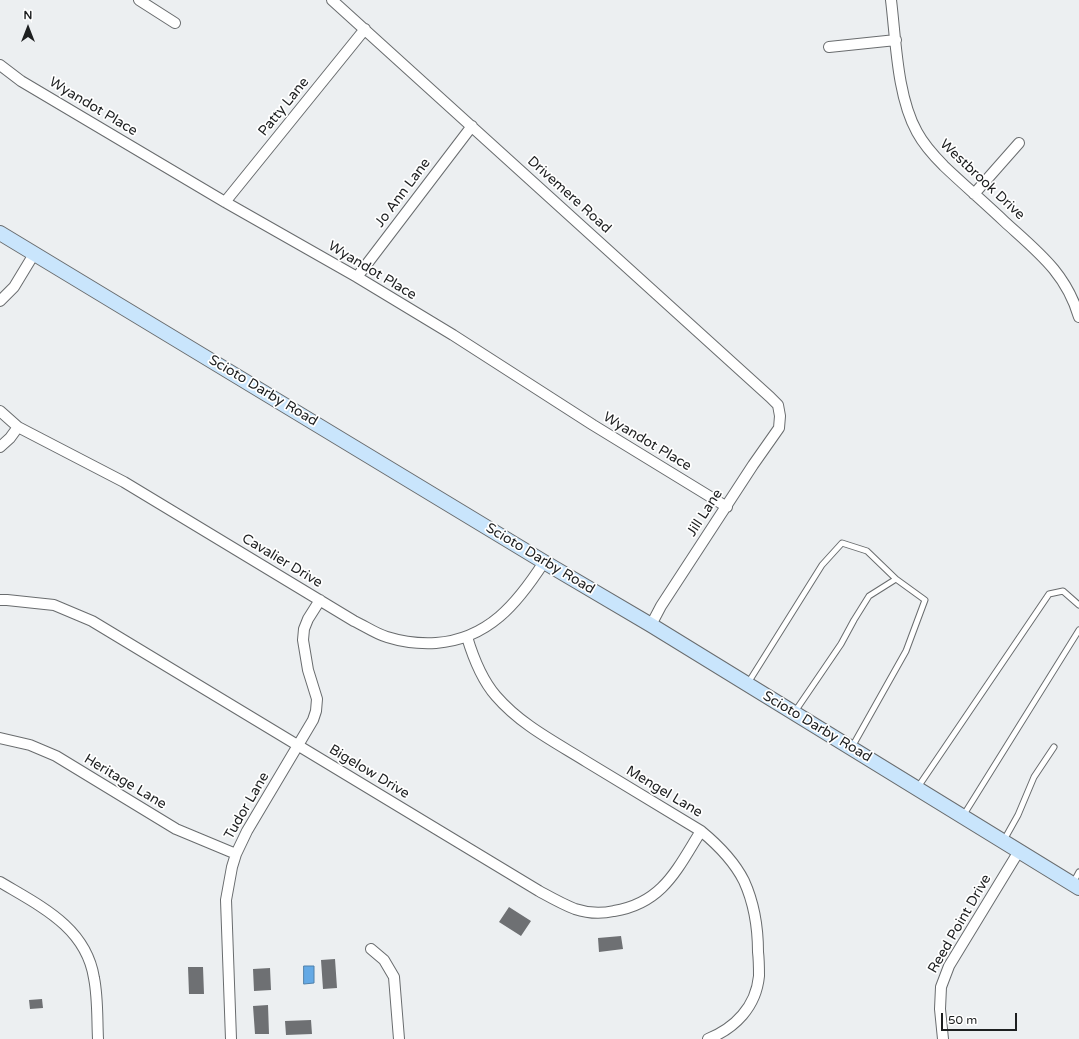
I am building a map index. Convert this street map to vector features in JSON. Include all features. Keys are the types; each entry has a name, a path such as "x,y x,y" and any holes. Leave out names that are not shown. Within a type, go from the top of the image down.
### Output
{"main road":[{"name":"Scioto Darby Road","path":"0,233 544,562 651,625 1019,851 1077,881"}],"street":[{"path":"139,0 175,23"},
{"name":"Drivemere Road","path":"332,0 770,397 778,405 780,416"},
{"name":"Westbrook Drive","path":"891,0 902,90 917,131 929,151 1053,267 1067,288 1079,317"},
{"name":"Patty Lane","path":"225,202 365,29"},
{"path":"829,47 896,40"},
{"name":"Wyandot Place","path":"0,65 21,81 225,202 357,277 453,335 587,421 727,507"},
{"name":"Jo Ann Lane","path":"357,277 472,126"},
{"path":"974,194 1019,143"},
{"path":"0,301 14,287 34,254"},
{"name":"Cavalier Drive","path":"0,411 18,427 124,482 354,621 386,637 400,641 424,644 445,642 467,636 486,628 498,618 530,583 544,562"},
{"name":"Jill Lane","path":"651,625 661,606 753,465 779,428 780,416"},
{"path":"0,447 10,438 18,427"},
{"name":"Bigelow Drive","path":"0,600 54,605 92,621 539,891 575,909 591,913 623,910 638,905 651,898 674,873 701,831"},
{"name":"Tudor Lane","path":"231,1039 226,900 232,867 236,854 247,831 309,728 316,711 317,699 308,670 302,640 308,619 320,600"},
{"name":"Mengel Lane","path":"467,636 477,664 485,680 495,695 510,711 544,736 701,831 715,842 743,880 756,921 759,977 755,993 748,1008 741,1017 721,1034 708,1039"},
{"name":"Heritage Lane","path":"0,738 30,745 56,756 176,829 236,854"},
{"name":"Reed Point Drive","path":"943,1039 940,1009 941,987 950,966 1019,851"},
{"path":"0,882 52,913 67,926 79,941 89,958 94,978 98,1039"},
{"path":"371,950 384,960 394,978 399,1039"}],"lane":[{"path":"748,684 822,565 842,544 867,551 896,579 925,600 906,651 852,748"},
{"path":"794,713 841,644 869,596 896,579"},
{"path":"917,788 1049,594 1063,591 1079,605"},
{"path":"963,816 1079,630"},
{"path":"1003,841 1018,815 1034,777 1054,747"}],"water":[{"path":"304,966 314,966 314,983 304,984"}],"building":[{"path":"509,907 531,921 521,936 499,922"},
{"path":"621,936 623,949 599,952 598,938"},
{"path":"335,959 337,988 323,989 321,960"},
{"path":"188,967 203,967 204,994 189,994"},
{"path":"270,968 271,990 254,991 253,969"},
{"path":"42,999 43,1008 30,1009 29,1000"},
{"path":"268,1005 269,1034 255,1034 253,1006"},
{"path":"311,1020 312,1034 286,1035 285,1021"}]}
